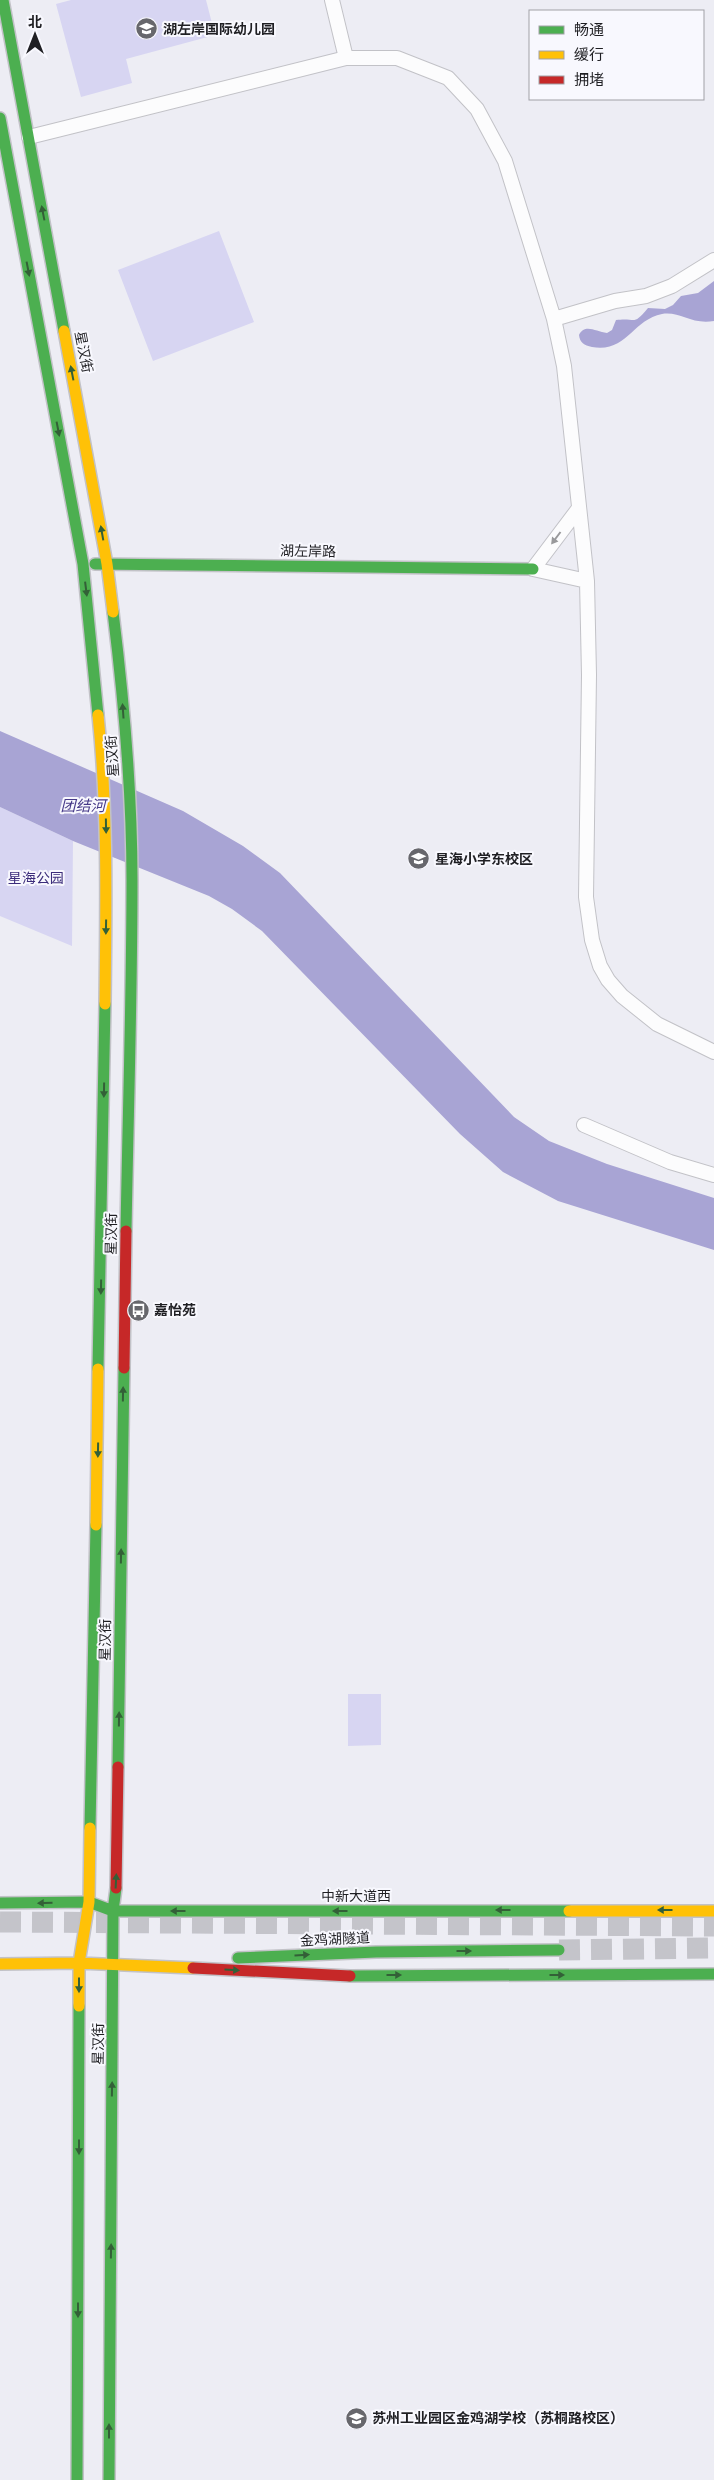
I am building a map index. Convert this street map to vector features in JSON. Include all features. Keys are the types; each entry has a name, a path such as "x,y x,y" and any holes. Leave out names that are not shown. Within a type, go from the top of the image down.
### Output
{"main road":[{"name":"星汉街","path":"3,0 107,564 121,679 127,760 132,878 116,1885 113,1911 109,2480"},
{"name":"星汉街","path":"0,118 82,564 103,760 107,879 89,1902 79,1963 77,2480"},
{"name":"湖左岸路","path":"82,564 533,569"},
{"name":"中新大道西","path":"0,1903 89,1902 113,1911 714,1911"},
{"name":"金鸡湖隧道","path":"113,1965 376,1952 559,1950"},
{"path":"0,1964 79,1963 350,1976 714,1974"}],"street":[{"path":"332,0 346,58"},
{"path":"29,137 346,58 397,58 448,78 477,109 505,161 554,319 564,366 587,581 589,685 586,897 592,940 600,966 608,980 622,996 658,1024 714,1052"},
{"path":"554,319 609,303 646,296 672,286 714,260"},
{"path":"578,508 533,569 587,581"},
{"path":"584,1125 670,1162 714,1175"}],"green space":[{"name":"湖左岸国际幼儿园","path":"71,0 206,0 215,35 126,59 132,83 81,97 56,4"},
{"path":"219,231 254,322 153,361 118,270"},
{"name":"星海公园","path":"0,807 73,841 72,946 0,916"},
{"path":"348,1694 381,1694 381,1745 348,1746"}],"water":[{"path":"714,281 714,321 706,322 674,314 662,314 652,317 643,323 622,341 604,348 592,347 580,340 579,335 584,329 607,333 612,330 616,320 634,320 648,308 665,309 673,305 681,296 698,293"},
{"name":"团结河","path":"0,731 183,811 243,846 280,873 514,1117 549,1141 607,1164 714,1198 714,1250 558,1201 503,1172 460,1134 262,931 232,909 209,896 73,841 0,807"}],"tunnel":[{"path":"0,1922 714,1926"},
{"path":"559,1950 714,1948"}],"traffic: fast":[{"path":"3,0 64,331"},
{"path":"0,118 83,564 98,715"},
{"path":"95,564 533,569"},
{"path":"113,612 127,746 132,846 126,1231"},
{"path":"98,1369 105,1004"},
{"path":"118,1767 124,1368"},
{"path":"90,1828 96,1525"},
{"path":"109,2480 113,1911 116,1888"},
{"path":"0,1903 89,1902 113,1911 569,1911"},
{"path":"238,1958 376,1952 559,1950"},
{"path":"350,1976 714,1974"},
{"path":"77,2480 79,2006"}],"traffic: slow":[{"path":"64,331 107,564 113,612"},
{"path":"98,715 105,823 105,1004"},
{"path":"96,1525 98,1369"},
{"path":"79,2006 79,1963 89,1902 90,1828"},
{"path":"569,1911 714,1911"},
{"path":"0,1964 79,1963 193,1968"}],"traffic: jam":[{"path":"124,1368 126,1231"},
{"path":"116,1888 118,1767"},
{"path":"193,1968 350,1976"}],"place":[{"name":"湖左岸国际幼儿园","path":"147,29"},
{"name":"星海小学东校区","path":"419,859"},
{"name":"嘉怡苑","path":"138,1310"},
{"name":"苏州工业园区金鸡湖学校（苏桐路校区）","path":"356,2418"}]}
